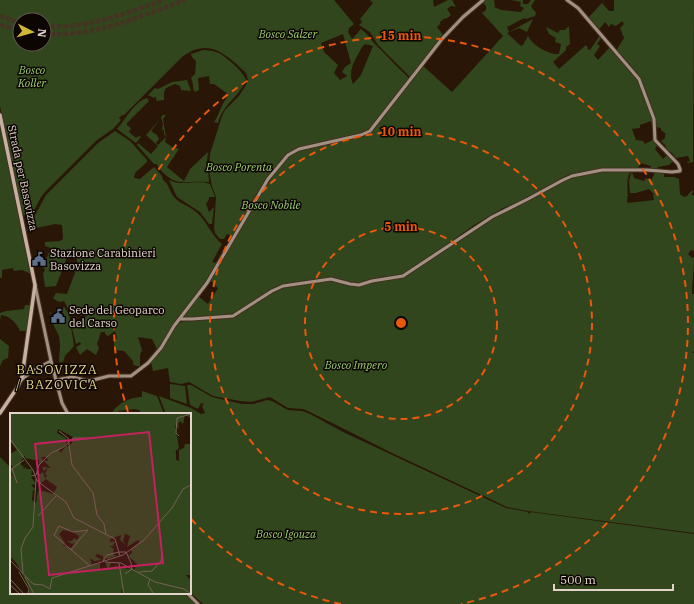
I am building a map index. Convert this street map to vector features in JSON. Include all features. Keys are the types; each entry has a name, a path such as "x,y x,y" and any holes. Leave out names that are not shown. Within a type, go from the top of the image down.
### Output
{"main road":[{"name":"Strada per Basovizza","path":"0,115 28,244 35,285 25,374 0,413"}],"street":[{"path":"56,380 72,377 89,381 109,376 131,376 135,374 155,356 207,283 262,187 284,160 291,153 299,149 361,135 370,131 442,39 462,17 483,0"},
{"path":"180,319 192,320 233,316 272,291 284,286 330,279 359,285 372,281 403,276 492,217 572,176 602,170 680,171 678,164 657,144 655,140 654,119 639,79 578,8 567,0"},
{"path":"35,285 50,361 62,403 67,413"},
{"path":"25,374 50,361"},
{"path":"188,594 198,604"}],"green space":[{"path":"0,0 334,0 354,24 349,28 348,32 352,39 361,29 409,78 376,122 365,133 296,149 286,155 260,188 233,236 227,234 224,239 220,239 215,233 214,228 216,197 209,171 210,154 225,110 239,96 248,80 246,73 224,54 217,50 201,48 192,51 182,57 123,116 122,115 119,118 121,120 113,129 97,140 46,191 32,214 26,216 22,211 0,106","holes":["343,34 351,63 345,67 342,72 347,76 340,80 334,73 338,65 324,52 321,43","365,44 373,46 361,75 353,84 351,79 352,69 355,60"]},
{"path":"370,0 433,0 434,7 448,0 452,0 456,7 451,6 447,9 451,15 440,22 437,27 443,35 410,77 378,45 370,32 359,25 362,22 360,19 373,3"},
{"name":"Bosco Nobile","path":"485,0 494,0 495,6 493,9 495,7 501,10 521,12 524,8 520,6 521,2 511,0 523,0 523,4 528,4 531,0 535,0 531,6 536,13 535,16 526,19 524,18 507,27 509,32 533,19 527,32 519,28 507,33 521,46 528,36 533,43 541,49 550,53 559,54 561,44 555,42 556,38 549,34 546,27 558,33 560,30 565,30 569,26 570,44 566,47 566,50 553,62 559,69 586,45 588,48 587,49 590,50 600,35 602,37 597,44 600,46 594,55 598,60 610,47 638,79 653,116 654,126 652,127 651,121 640,125 640,128 632,129 636,140 643,141 645,144 654,139 657,146 655,149 663,159 667,155 673,161 669,165 658,167 657,170 650,169 651,166 640,163 638,169 599,169 568,175 518,202 503,208 474,225 407,273 399,276 372,279 359,284 346,283 329,278 283,285 234,315 196,318 182,317 198,296 208,304 218,288 210,280 265,184 289,155 296,151 365,136 371,132 422,65 452,92 503,36 482,13 486,10 486,6 482,2"},
{"path":"614,0 694,0 693,162 687,162 690,161 688,156 676,158 671,152 666,150 666,146 661,141 665,138 666,134 661,130 661,128 656,127 640,77 638,77 616,51 624,38 620,28 624,24 622,21 616,26 611,24 609,27 605,22 598,31 588,18 602,3 609,11 614,11"},
{"path":"203,50 213,51 222,55 238,69 246,80 220,116 218,123 214,122 228,94 214,84 210,84 209,76 198,78 199,90 195,92 191,78 195,74 196,61 191,54"},
{"path":"187,80 191,91 181,90 180,86 175,84 166,88 164,92 164,100 157,101 155,96 154,98 148,95 155,88 158,89 172,82"},
{"path":"147,98 149,101 127,123 127,125 131,128 129,132 136,138 139,136 141,137 136,143 117,129 134,107 142,100"},
{"path":"166,115 163,119 166,137 164,130 162,130 163,124 161,117"},
{"path":"160,119 151,131 157,135 159,139 156,143 158,145 166,137 165,142 172,147 179,149 167,167 184,181 190,169 208,152 207,160 209,182 175,181 165,174 157,164 154,164 137,145 138,143 151,154 158,146 146,135"},
{"path":"0,121 33,275 22,270 14,271 13,268 2,270 2,278 0,278"},
{"path":"115,131 130,141 147,160 147,162 135,173 134,178 140,179 154,167 162,176 175,198 194,210 222,244 212,262 216,263 225,247 224,246 227,247 208,280 158,351 152,339 138,337 142,350 140,355 140,366 133,364 133,361 124,351 114,350 114,341 117,338 115,331 108,336 105,332 101,332 97,344 99,348 96,355 87,349 80,355 76,347 81,344 80,342 76,344 72,328 80,320 87,316 71,313 64,301 61,302 53,298 56,293 67,294 76,270 80,265 77,262 77,255 69,252 56,286 45,287 43,273 45,271 43,266 51,248 45,246 45,242 60,241 63,239 62,225 55,224 27,230 46,195 98,143"},
{"name":"Bosco Impero","path":"630,172 627,182 628,203 654,200 654,194 649,189 636,193 630,193 629,181 631,173 633,174 634,178 644,181 646,178 651,180 654,172 664,173 664,177 674,177 679,179 680,194 684,197 687,196 692,190 693,192 691,194 694,196 694,251 691,250 688,254 692,258 694,257 692,294 694,294 694,351 692,353 694,353 694,533 507,507 303,409 288,408 270,397 251,402 213,396 189,382 181,384 170,382 168,368 153,371 151,362 159,353 178,323 198,319 218,320 220,318 233,317 283,287 331,280 351,286 360,286 372,282 404,277 501,213 569,178 588,173"},
{"path":"169,180 179,183 200,182 210,184 215,197 209,197 206,204 209,212 214,207 212,224 209,224 200,212 177,197"},
{"path":"25,305 31,305 28,331 20,331 13,320 8,317 1,315 0,321 0,313 24,309"},
{"path":"64,307 69,314 74,346 65,356 63,362 59,362 59,336 54,326 52,314 49,312 54,315 55,324 60,323 59,316 57,315 55,317 54,314"},
{"path":"0,339 9,346 8,358 3,360 0,366"},
{"path":"170,384 185,386 187,404 170,398"},
{"name":"Bosco Igouza","path":"187,385 191,385 212,397 242,404 253,404 267,400 272,401 288,410 302,411 310,414 343,432 506,508 528,512 529,514 531,512 694,534 694,604 203,604 191,593 191,413 166,413 159,396 191,408 201,414 205,413 202,406 204,404 201,403 198,409 190,405"},
{"path":"142,391 157,396 164,413 141,413 139,410 134,409 112,413 117,407 125,401 142,397"},
{"path":"0,457 10,466 10,594 186,594 197,604 0,604"}],"tunnel":[{"path":"52,26 90,23 120,15 164,0"},
{"path":"52,34 98,29 133,19 185,0"},
{"path":"0,16 12,20"},
{"path":"0,25 12,28"}],"place":[{"name":"Stazione Carabinieri Basovizza","path":"39,259"},
{"name":"Sede del Geoparco del Carso","path":"58,316"}],"district":[{"name":"BASOVIZZA / BAZOVICA","path":"57,376"}],"park label":[{"name":"Bosco Salzer","path":"288,34"},
{"name":"Bosco Koller","path":"32,76"},
{"name":"Bosco Porenta","path":"239,167"}]}
